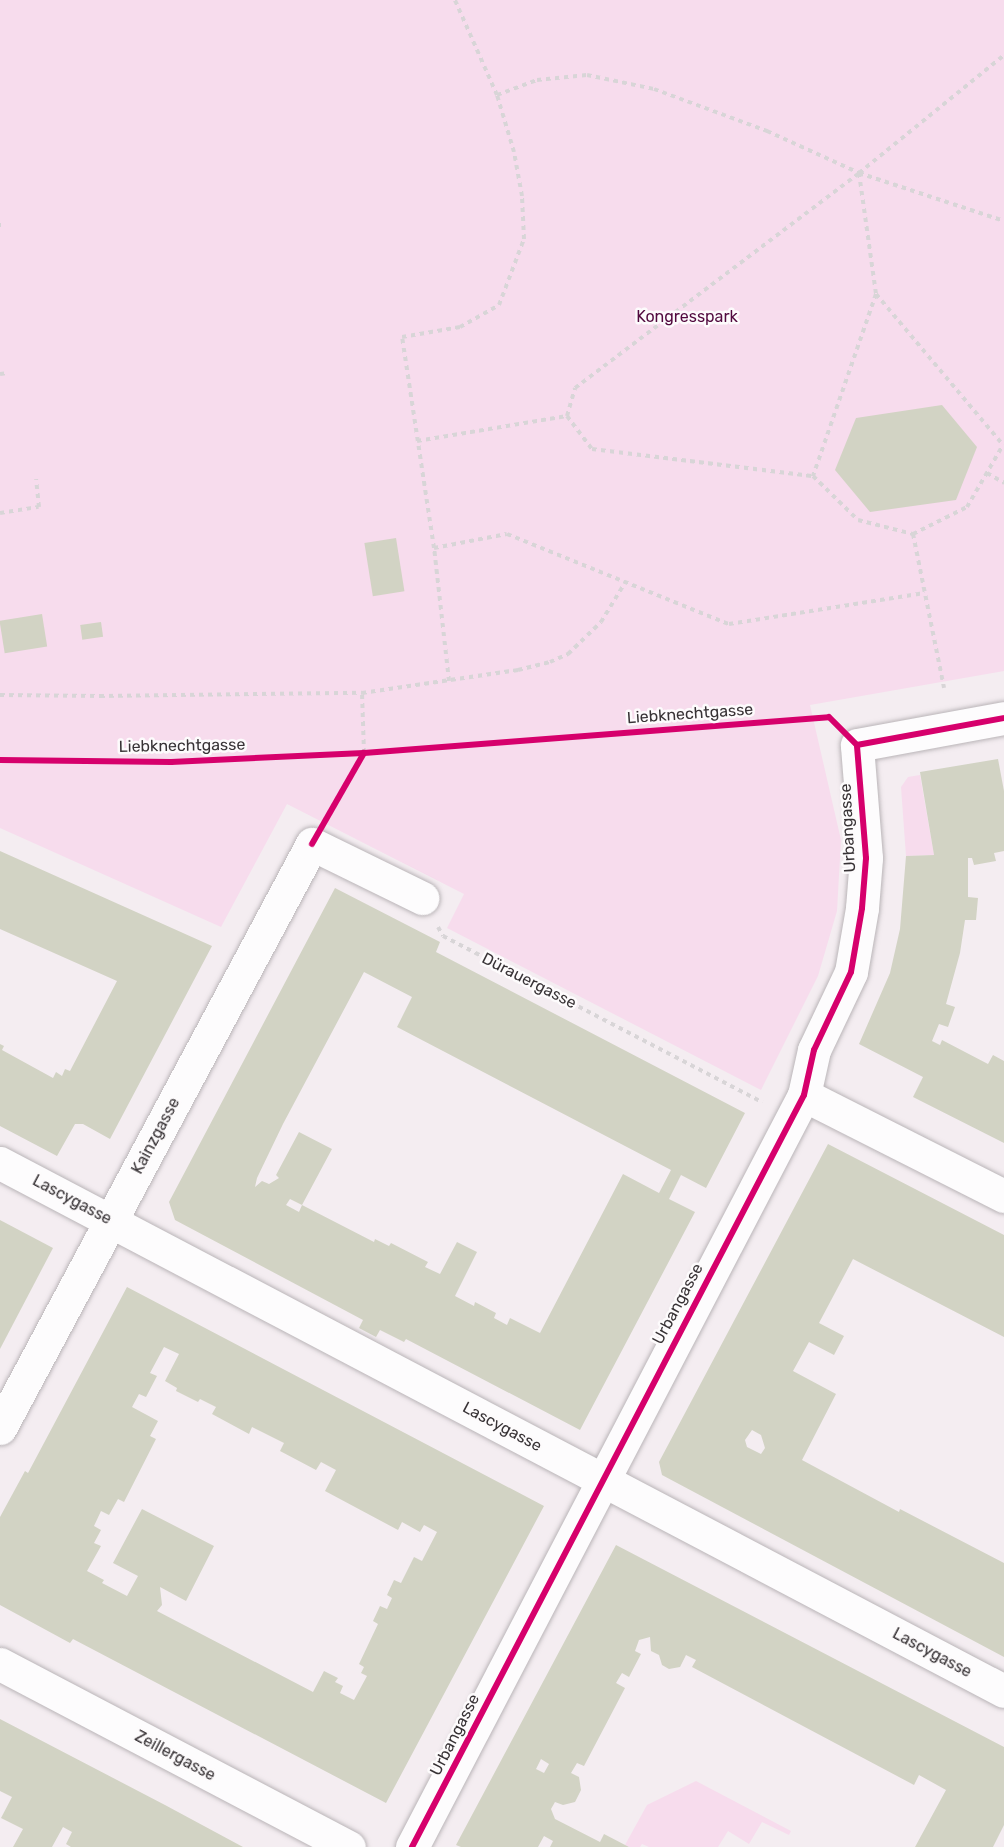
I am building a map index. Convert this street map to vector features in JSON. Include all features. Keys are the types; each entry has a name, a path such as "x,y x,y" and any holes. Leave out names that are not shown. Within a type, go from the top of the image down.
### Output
{"street":[{"name":"Urbangasse","path":"412,1847 804,1095 814,1050 851,972 862,908 866,858 857,745 1004,718"},
{"name":"Kainzgasse","path":"0,1428 312,844 422,898"},
{"path":"804,1095 1004,1196"},
{"name":"Lascygasse","path":"0,1162 1004,1691"},
{"name":"Zeillergasse","path":"0,1664 349,1847"}],"path":[{"path":"449,681 434,548 402,338 460,327 499,305 524,239 518,174 497,95 455,0"},
{"path":"567,416 575,388 859,173 1004,55"},
{"path":"497,95 537,80 587,75 654,89 767,131 859,173 1004,221"},
{"path":"813,476 876,294 859,173"},
{"path":"567,416 592,449 813,476 858,520 913,534 968,507 1004,445 876,294"},
{"path":"0,374 8,373"},
{"path":"417,441 567,416"},
{"path":"987,473 1004,483"},
{"path":"0,513 39,507 36,479"},
{"path":"434,548 507,534 729,624 925,592"},
{"path":"913,534 944,688"},
{"path":"0,694 100,696 362,693 518,670 550,662 568,654 601,622 626,581"},
{"path":"358,763 364,753 362,693"},
{"path":"353,754 376,752"}],"green space":[{"name":"Kongresspark","path":"0,0 1004,0 1004,671 810,705 841,840 837,911 818,976 761,1090 447,928 464,894 287,804 221,927 0,828"},
{"path":"920,775 934,855 906,856 901,787 908,777"},
{"path":"696,1781 791,1831 789,1835 762,1822 749,1844 728,1831 718,1847 649,1847 642,1844 640,1847 629,1847 625,1845 647,1805"}],"building":[{"path":"942,405 977,447 956,500 870,512 835,470 856,418"},
{"path":"396,538 404,591 373,596 364,543"},
{"path":"42,614 47,647 5,653 0,621"},
{"path":"101,622 103,637 82,640 80,625"},
{"path":"998,759 1004,791 1004,851 994,853 996,861 974,865 972,858 968,858 968,897 978,898 976,920 965,920 960,953 946,1004 955,1007 948,1027 939,1024 932,1041 940,1045 942,1040 988,1064 993,1055 1004,1061 1004,1143 913,1097 923,1077 859,1044 890,973 900,929 906,856 934,855 920,772"},
{"path":"0,851 212,946 110,1139 83,1124 75,1124 57,1156 0,1126 0,1044 4,1046 2,1050 53,1078 56,1072 62,1076 65,1069 70,1071 117,981 0,929"},
{"path":"335,888 440,942 436,952 745,1113 706,1188 681,1175 669,1199 695,1212 580,1430 406,1339 404,1342 380,1330 376,1337 359,1328 363,1320 175,1220 169,1202","holes":["364,972 412,997 397,1027 671,1170 659,1193 623,1174 540,1333 510,1318 507,1325 494,1318 496,1313 475,1302 474,1306 455,1296 477,1252 457,1242 440,1274 425,1267 428,1262 391,1243 389,1246 375,1239 374,1242 302,1205 332,1149 299,1132 276,1175 279,1178 269,1184 262,1181 255,1187 257,1178 283,1124","290,1199 302,1205 299,1212 286,1205"]},
{"path":"828,1144 1004,1235 1004,1337 853,1259 819,1323 844,1336 834,1355 809,1342 793,1371 836,1394 802,1460 899,1512 900,1509 1004,1563 1004,1657 662,1475 659,1462","holes":["752,1430 761,1435 765,1448 761,1454 747,1447 745,1440"]},
{"path":"0,1220 53,1248 0,1349"},
{"path":"127,1287 544,1506 386,1803 73,1639 70,1643 0,1605 0,1517 25,1471 28,1473","holes":["164,1347 179,1354 165,1381 177,1388 176,1391 198,1402 200,1399 216,1407 212,1414 249,1434 252,1427 284,1443 280,1451 316,1470 321,1462 336,1470 325,1491 398,1530 402,1522 420,1532 424,1525 437,1532 422,1561 414,1557 401,1583 394,1580 387,1595 392,1598 387,1609 380,1606 373,1621 378,1624 359,1664 364,1667 361,1673 367,1676 354,1700 340,1693 343,1686 335,1682 338,1678 324,1671 313,1692 157,1611 162,1605 160,1587 186,1601 214,1546 142,1509 113,1563 138,1576 127,1596 102,1583 104,1580 87,1571 101,1546 94,1543 101,1530 94,1526 101,1511 109,1515 118,1499 124,1502 156,1439 150,1436 158,1421 132,1407 139,1394 146,1397 157,1376 150,1373"]},
{"path":"616,1545 1004,1747 1004,1825 993,1847 915,1847 946,1790 919,1775 914,1785 692,1667 696,1660 686,1655 680,1667 669,1669 662,1665 659,1655 651,1651 650,1637 639,1640 635,1651 641,1654 629,1677 622,1673 616,1683 625,1688 584,1766 577,1763 571,1773 579,1777 581,1790 575,1802 563,1805 555,1802 551,1809 555,1819 600,1842 604,1834 629,1847 550,1847 553,1841 544,1836 538,1847 461,1847 456,1845","holes":["541,1759 549,1764 544,1773 536,1769"]},
{"path":"0,1719 243,1847 71,1847 66,1844 72,1832 63,1827 52,1847 13,1847 23,1829 1,1818 12,1797 0,1791"}],"cycle path":[{"name":"Liebknechtgasse","path":"312,844 364,753 829,717 857,745"},
{"path":"857,745 1004,718"},
{"path":"412,1847 804,1095 814,1050 851,972 862,908 866,858 857,745"},
{"name":"Liebknechtgasse","path":"0,760 171,762 364,753"}]}
